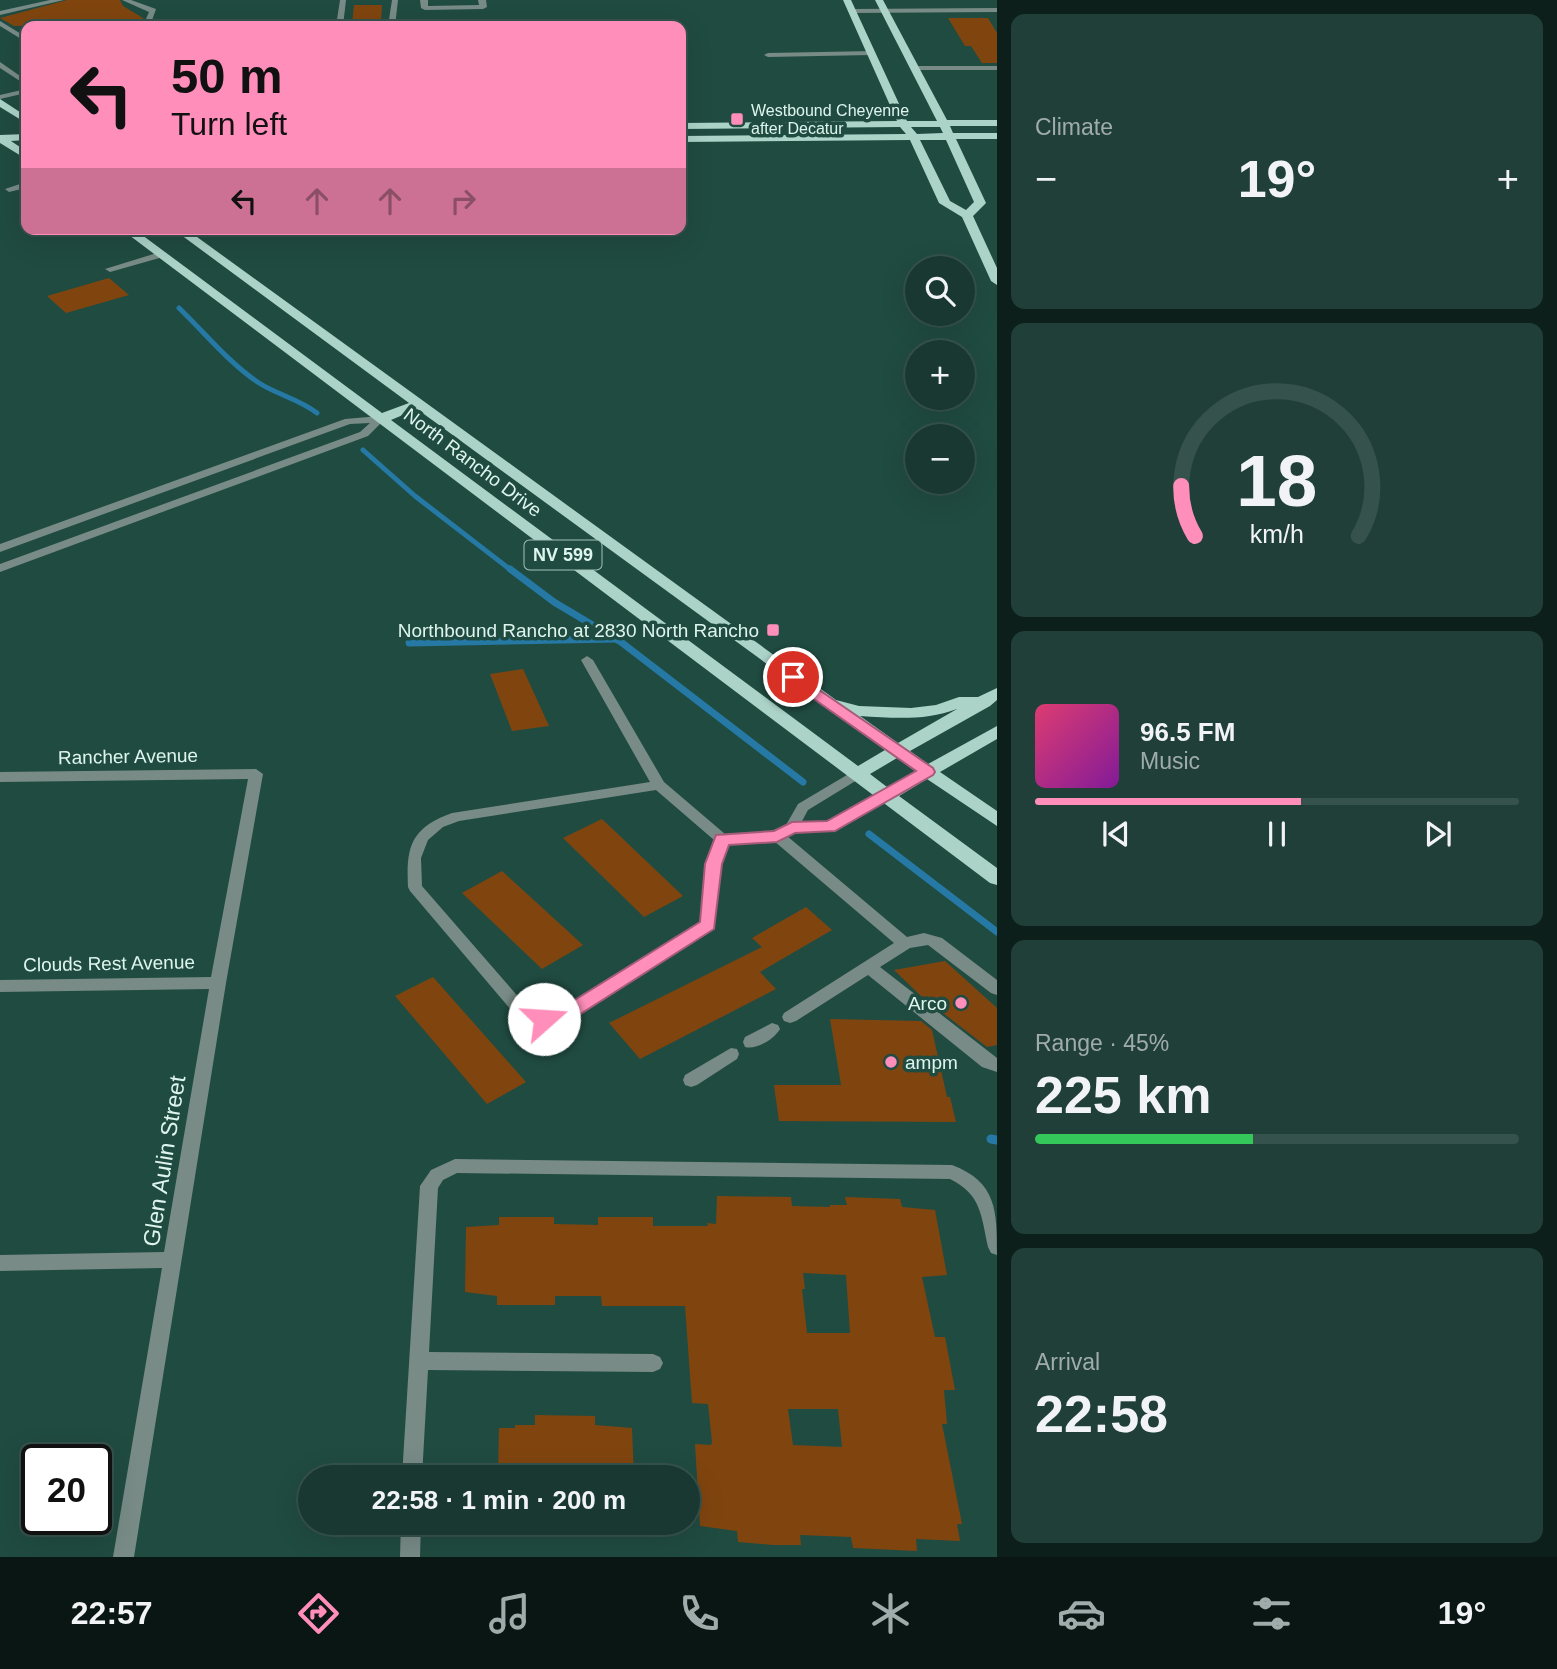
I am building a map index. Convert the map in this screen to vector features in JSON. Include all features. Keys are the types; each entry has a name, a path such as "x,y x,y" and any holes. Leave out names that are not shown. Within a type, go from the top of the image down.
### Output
{"main road":[{"path":"847,0 903,124 914,136 945,203 967,215 997,281"},
{"path":"879,0 916,68 980,203 967,215"},
{"path":"0,99 21,115"},
{"path":"686,126 997,123"},
{"path":"686,139 997,136"},
{"path":"0,138 21,137"},
{"path":"0,138 21,149"},
{"path":"0,150 21,149"},
{"name":"North Rancho Drive","path":"134,235 997,878"},
{"name":"North Rancho Drive","path":"186,235 815,693 997,820"},
{"path":"380,419 416,405"},
{"path":"815,693 857,711 872,712 928,712 959,702 990,697"},
{"path":"857,774 990,697"},
{"path":"886,795 997,732"}],"street":[{"path":"0,13 60,0"},
{"path":"125,0 153,11 149,21"},
{"path":"340,21 343,0"},
{"path":"393,21 395,0"},
{"path":"424,0 425,8 483,7 482,0"},
{"path":"852,11 997,10"},
{"path":"0,23 21,37"},
{"path":"768,55 871,53"},
{"path":"0,64 21,79"},
{"path":"916,68 997,68"},
{"path":"0,99 21,92"},
{"path":"786,108 793,125"},
{"path":"9,189 21,186"},
{"path":"110,269 160,255"},
{"path":"0,548 349,421 380,419"},
{"path":"0,568 364,434 380,419"},
{"path":"131,500 147,515"},
{"path":"586,660 659,785 722,839 830,827 886,795"},
{"name":"Rancher Avenue","path":"0,777 256,774"},
{"name":"Glen Aulin Street","path":"123,1557 218,983 256,774"},
{"path":"784,832 803,807 857,774"},
{"path":"659,785 457,816 438,823 422,838 414,858 415,887 523,1013 544,1019 564,1015 708,925 714,864 722,839"},
{"path":"784,832 905,944"},
{"path":"790,1017 918,938 937,942 997,989"},
{"path":"869,967 988,1062 997,1065"},
{"name":"Clouds Rest Avenue","path":"0,986 218,983"},
{"path":"751,1042 772,1028"},
{"path":"691,1080 731,1054"},
{"path":"413,1465 429,1186 437,1175 455,1166 952,1172 972,1181 984,1194 997,1247"},
{"path":"0,1263 173,1260"},
{"path":"419,1361 653,1363"},
{"path":"410,1557 411,1535"}],"building":[{"path":"67,0 120,0 123,6 143,18 142,21 21,21 21,26 14,26 0,18"},
{"path":"354,5 382,5 381,21 352,21"},
{"path":"948,18 988,18 997,33 997,63 982,63 971,46 965,46"},
{"path":"109,278 129,295 66,313 47,296"},
{"path":"523,669 549,726 512,731 490,674"},
{"path":"602,819 683,896 644,917 563,838"},
{"path":"502,871 583,945 542,969 462,893"},
{"path":"806,907 832,930 760,972 776,989 640,1059 609,1023 762,947 752,938"},
{"path":"945,961 997,1008 997,1045 987,1047 921,996 894,970"},
{"path":"433,977 526,1082 487,1104 395,996"},
{"path":"830,1019 921,1021 932,1030 947,1097 950,1097 956,1122 779,1121 774,1085 841,1085"},
{"path":"717,1196 791,1197 792,1206 830,1207 847,1205 845,1197 900,1199 902,1207 935,1210 947,1275 922,1277 935,1337 945,1337 955,1390 944,1390 947,1424 942,1424 962,1524 957,1524 960,1541 916,1539 917,1551 853,1548 851,1537 800,1535 801,1545 773,1545 738,1542 737,1531 700,1526 700,1465 696,1465 695,1444 711,1445 712,1442 708,1404 692,1403 685,1306 602,1306 601,1296 555,1296 555,1305 497,1305 497,1296 465,1292 466,1227 499,1225 499,1217 554,1217 554,1224 598,1225 598,1217 653,1217 653,1226 708,1226 707,1223 716,1224","holes":["803,1273 846,1275 850,1333 807,1333","788,1409 838,1409 842,1447 793,1445"]},
{"path":"535,1415 595,1416 595,1425 632,1428 634,1465 498,1465 499,1428 535,1425"}],"waterway":[{"path":"179,308 248,375 317,413"},
{"path":"363,450 415,496 512,571"},
{"path":"510,569 554,602 621,642 803,782"},
{"path":"409,643 615,639"},
{"path":"869,834 997,932"},
{"path":"991,1139 997,1140"}],"place":[{"name":"Westbound Cheyenne after Decatur","path":"737,119"},
{"name":"Northbound Rancho at 2830 North Rancho","path":"773,630"},
{"name":"Arco","path":"961,1003"},
{"name":"ampm","path":"891,1062"}],"route":[{"path":"544,1019 564,1015 708,925 714,864 722,839 777,836 792,828 830,827 928,772 793,677"}]}
